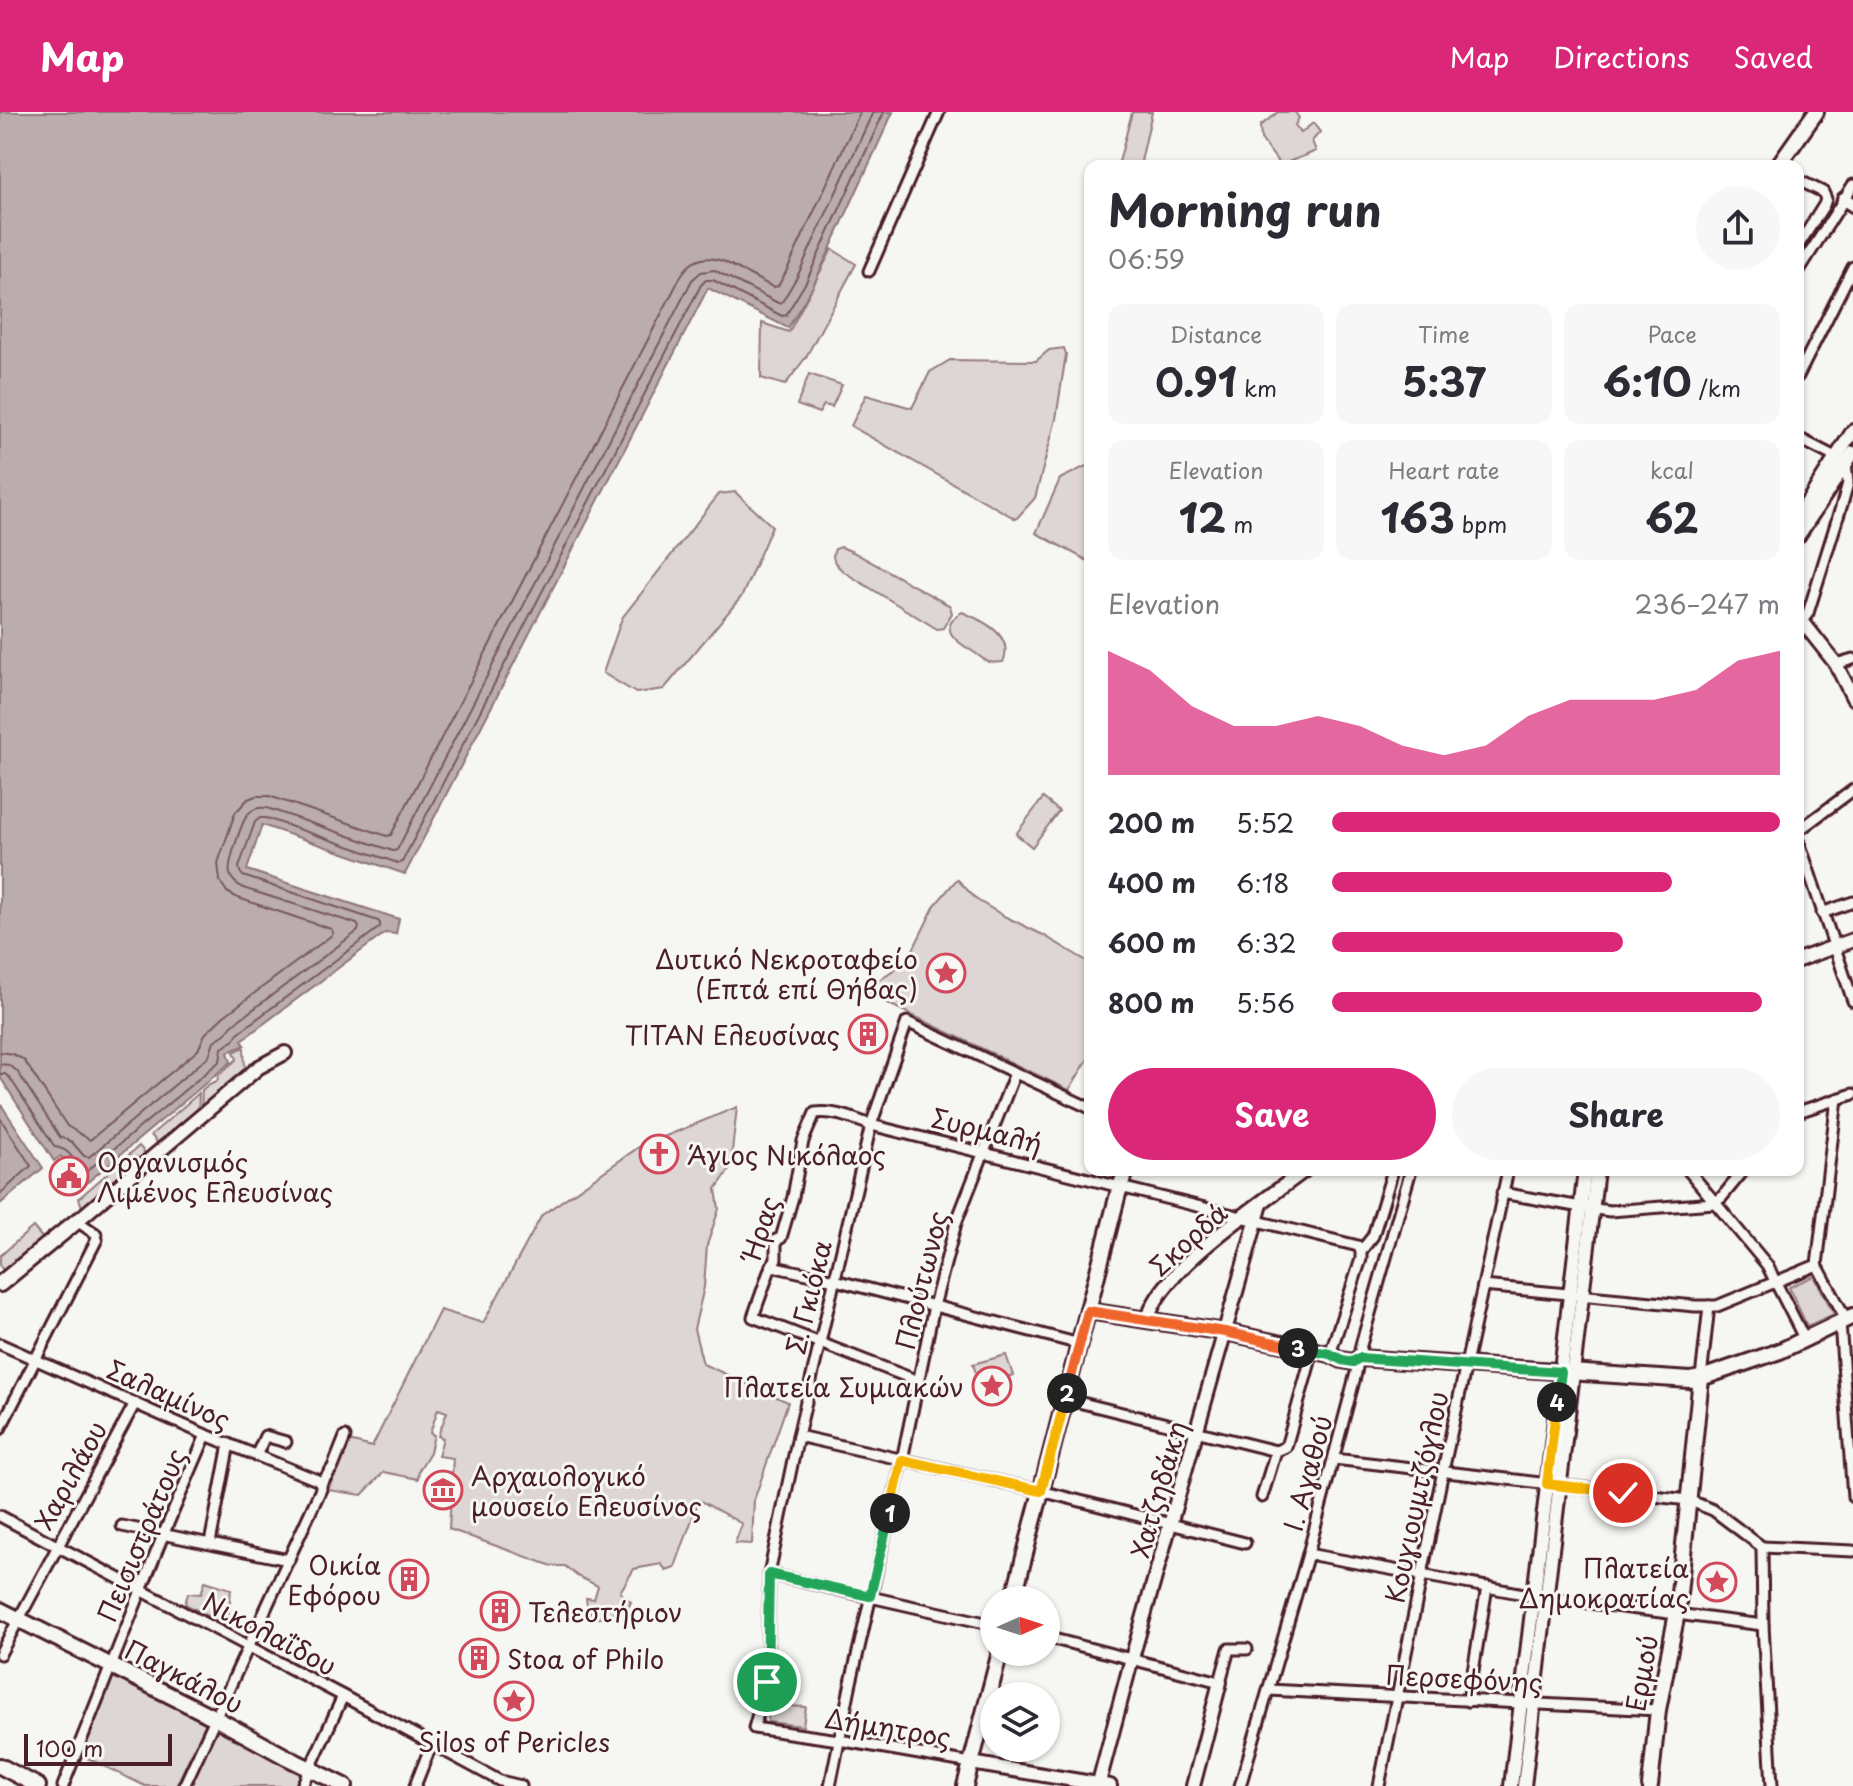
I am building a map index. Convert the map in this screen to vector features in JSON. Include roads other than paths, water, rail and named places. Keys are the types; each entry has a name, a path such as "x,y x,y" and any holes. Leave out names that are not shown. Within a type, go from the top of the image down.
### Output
{"main road":[{"path":"1782,160 1816,112"},
{"path":"1017,1586 1124,1176"},
{"path":"0,1284 77,1221"},
{"path":"1088,1311 1225,1332 1330,1354 1353,1362 1359,1358 1690,1380 1751,1362 1846,1319"},
{"name":"Ερμού","path":"1650,1786 1658,1710 1677,1613 1701,1378"},
{"name":"Παγκάλου","path":"0,1610 345,1786"},
{"path":"965,1786 996,1666"},
{"path":"0,1766 38,1786"}],"street":[{"path":"869,271 939,112"},
{"path":"1804,183 1823,192 1826,199 1804,237"},
{"path":"1804,264 1848,202 1853,185"},
{"path":"1804,364 1853,267"},
{"path":"1804,616 1808,613 1848,483 1847,460 1853,431"},
{"path":"1804,441 1847,460"},
{"path":"1804,510 1847,460"},
{"path":"1804,527 1847,460"},
{"path":"1804,623 1836,664 1853,698"},
{"path":"1836,664 1853,659"},
{"path":"1804,827 1853,790"},
{"path":"1804,858 1853,1001"},
{"path":"1822,913 1853,902"},
{"path":"1804,958 1853,940"},
{"name":"Σ. Γκιόκα","path":"754,1728 767,1682 769,1574 818,1342 871,1125 907,1022 1015,1073"},
{"path":"0,1429 97,1239 96,1234 77,1221 259,1067 285,1053"},
{"path":"1015,1073 1084,1105"},
{"name":"Πλούτωνος","path":"830,1786 934,1306 956,1223 1015,1073"},
{"path":"1804,1110 1853,1094"},
{"path":"1837,1099 1817,1265 1846,1319 1853,1497"},
{"name":"Συρμαλή","path":"822,1112 1349,1243 1358,1246 1361,1251"},
{"name":"Ήρας","path":"818,1342 753,1317 776,1259 776,1240 781,1238 793,1197 803,1141 815,1113 822,1112"},
{"name":"Σκορδά","path":"1148,1320 1158,1296 1179,1270 1250,1219 1261,1204 1297,1176"},
{"path":"1330,1354 1357,1274 1361,1251 1373,1236 1391,1176"},
{"name":"Ι. Αγαθού","path":"1240,1786 1308,1554 1409,1176"},
{"name":"Κουγιουμτζόγλου","path":"1379,1786 1506,1176"},
{"path":"1524,1786 1528,1703 1577,1294 1586,1208 1585,1176"},
{"path":"1586,1208 1595,1176"},
{"path":"1693,1176 1767,1265 1805,1340"},
{"path":"1502,1193 1610,1211 1714,1203 1739,1176"},
{"name":"Χατζηδάκη","path":"1102,1785 1132,1658 1225,1332 1250,1219"},
{"path":"1483,1286 1717,1306 1817,1265"},
{"path":"771,1266 1080,1344"},
{"path":"1701,1378 1709,1306"},
{"path":"818,1342 918,1381"},
{"name":"Σαλαμίνος","path":"0,1344 321,1484"},
{"path":"1066,1399 1276,1451 1286,1447 1313,1351"},
{"name":"Χαριλάου","path":"0,1654 135,1403"},
{"name":"Πεισιστράτους","path":"63,1786 206,1435"},
{"path":"256,1456 265,1436 286,1442"},
{"path":"798,1436 1041,1491 1245,1543"},
{"path":"184,1786 345,1437"},
{"path":"210,1543 229,1444"},
{"path":"1262,1497 1276,1451"},
{"path":"1334,1459 1688,1500 1713,1510 1762,1547 1853,1551"},
{"name":"Νικολαΐδου","path":"0,1516 432,1743 499,1783 521,1786"},
{"path":"122,1526 289,1560"},
{"path":"1762,1547 1772,1786"},
{"path":"1308,1554 1541,1597 1763,1625"},
{"path":"769,1574 980,1622"},
{"path":"1468,1701 1487,1587"},
{"path":"1060,1640 1220,1682"},
{"path":"1193,1786 1229,1649 1247,1649"},
{"name":"Περσεφόνης","path":"1269,1690 1658,1710"},
{"path":"302,1786 343,1696"},
{"path":"1511,1786 1528,1703"},
{"name":"Δήμητρος","path":"754,1728 1102,1785"},
{"path":"415,1786 432,1743"}],"water":[{"path":"0,112 893,112 813,286 788,328 708,288 405,874 262,825 247,870 399,919 396,934 385,933 242,1040 245,1045 228,1052 231,1062 84,1185 61,1156 54,1161 0,1077"},
{"path":"0,1103 43,1168 0,1204"}],"place":[{"name":"Δυτικό Νεκροταφείο (Επτά επί Θήβας)","path":"946,973"},
{"name":"TITAN Ελευσίνας","path":"868,1034"},
{"name":"Άγιος Νικόλαος","path":"659,1154"},
{"name":"Οργανισμός Λιμένος Ελευσίνας","path":"69,1176"},
{"name":"Πλατεία Συμιακών","path":"992,1386"},
{"name":"Αρχαιολογικό μουσείο Ελευσίνος","path":"443,1490"},
{"name":"Οικία Εφόρου","path":"409,1579"},
{"name":"Πλατεία Δημοκρατίας","path":"1717,1582"},
{"name":"Τελεστήριον","path":"500,1611"},
{"name":"Stoa of Philo","path":"479,1658"},
{"name":"Silos of Pericles","path":"514,1701"}]}
